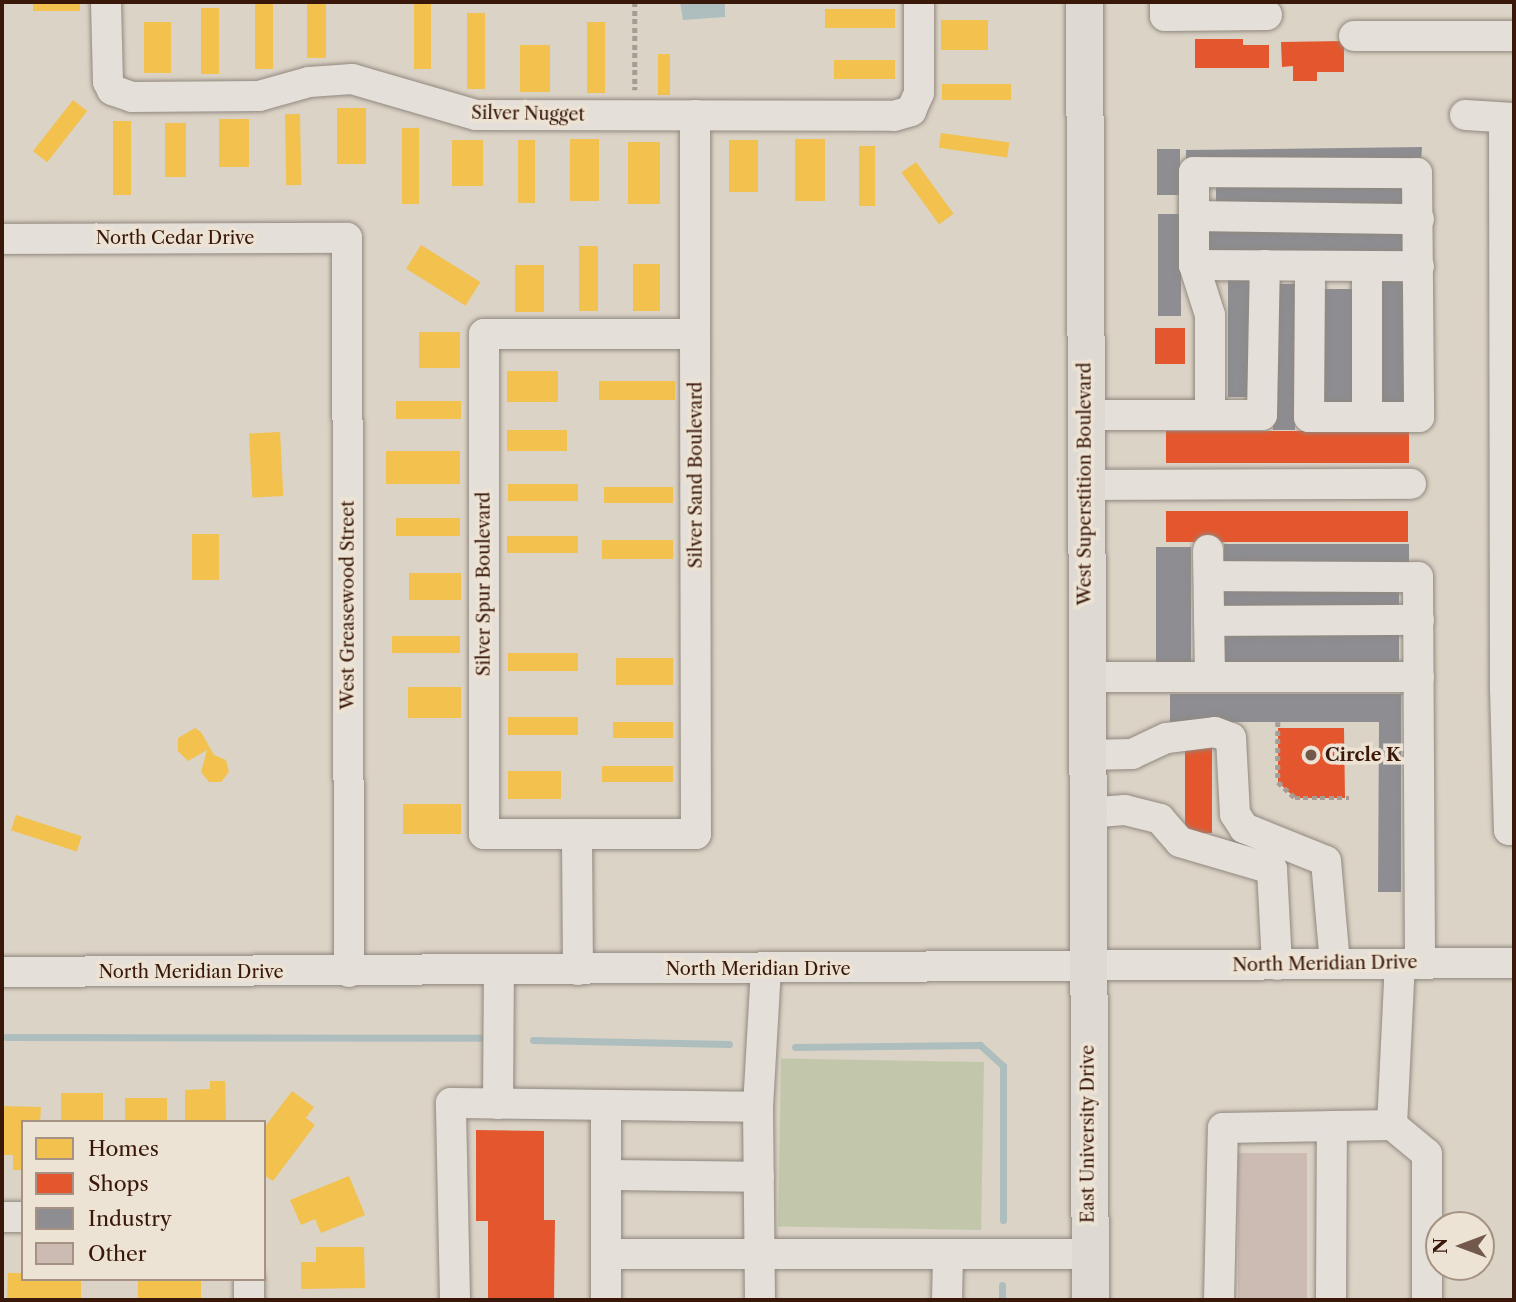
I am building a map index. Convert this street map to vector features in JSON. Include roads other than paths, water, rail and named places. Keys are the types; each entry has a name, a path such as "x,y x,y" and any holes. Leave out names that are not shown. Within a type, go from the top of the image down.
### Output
{"main road":[{"name":"West Superstition Boulevard","path":"1084,2 1087,967"},
{"name":"East University Drive","path":"1087,967 1090,1300"}],"street":[{"name":"Silver Nugget","path":"106,2 106,71 112,90 132,97 242,97 330,79 352,79 477,115 894,116 911,111 919,93 919,2"},
{"path":"1166,2 1165,16 1267,15"},
{"path":"1354,36 1514,36"},
{"name":"Silver Sand Boulevard","path":"577,834 696,834 695,115"},
{"path":"1465,115 1509,118 1511,536 1508,830 1514,830"},
{"path":"1210,415 1210,314 1194,265 1194,172 1418,173 1419,417 1309,417 1310,266"},
{"path":"1194,215 1419,219"},
{"name":"North Cedar Drive","path":"2,239 347,237"},
{"name":"West Greasewood Street","path":"347,237 349,972"},
{"path":"1194,265 1419,266"},
{"path":"1084,415 1262,415 1265,265"},
{"path":"1367,266 1367,417"},
{"name":"Silver Spur Boulevard","path":"577,834 484,834 484,334 695,334"},
{"path":"1084,485 1411,484"},
{"path":"1210,677 1209,563 1418,577 1419,677 1410,964 1392,1125"},
{"path":"1209,621 1419,620"},
{"path":"1085,677 1419,677"},
{"path":"1085,755 1132,754 1167,738 1215,732 1231,738 1235,814 1244,828 1326,860 1335,964"},
{"path":"1085,813 1125,810 1160,819 1180,842 1272,869 1277,965"},
{"path":"577,834 578,970"},
{"name":"North Meridian Drive","path":"2,972 1514,963"},
{"path":"760,1300 758,1107 766,969"},
{"path":"498,1104 499,971"},
{"path":"455,1300 451,1103 758,1107"},
{"path":"606,1105 606,1300"},
{"path":"1219,1300 1223,1128 1392,1125 1427,1154 1427,1300"},
{"path":"1331,1300 1332,1126"},
{"path":"606,1175 759,1177"},
{"path":"2,1217 21,1217"},
{"path":"606,1254 1089,1254"},
{"path":"947,1300 948,1256"},
{"path":"249,1281 249,1300"}],"waterway":[{"path":"6,1037 479,1038"},
{"path":"533,1040 729,1044"},
{"path":"795,1047 980,1045 1003,1066 1003,1220"},
{"path":"1002,1285 1002,1300"}],"place":[{"name":"Circle K","path":"1311,755"}]}
